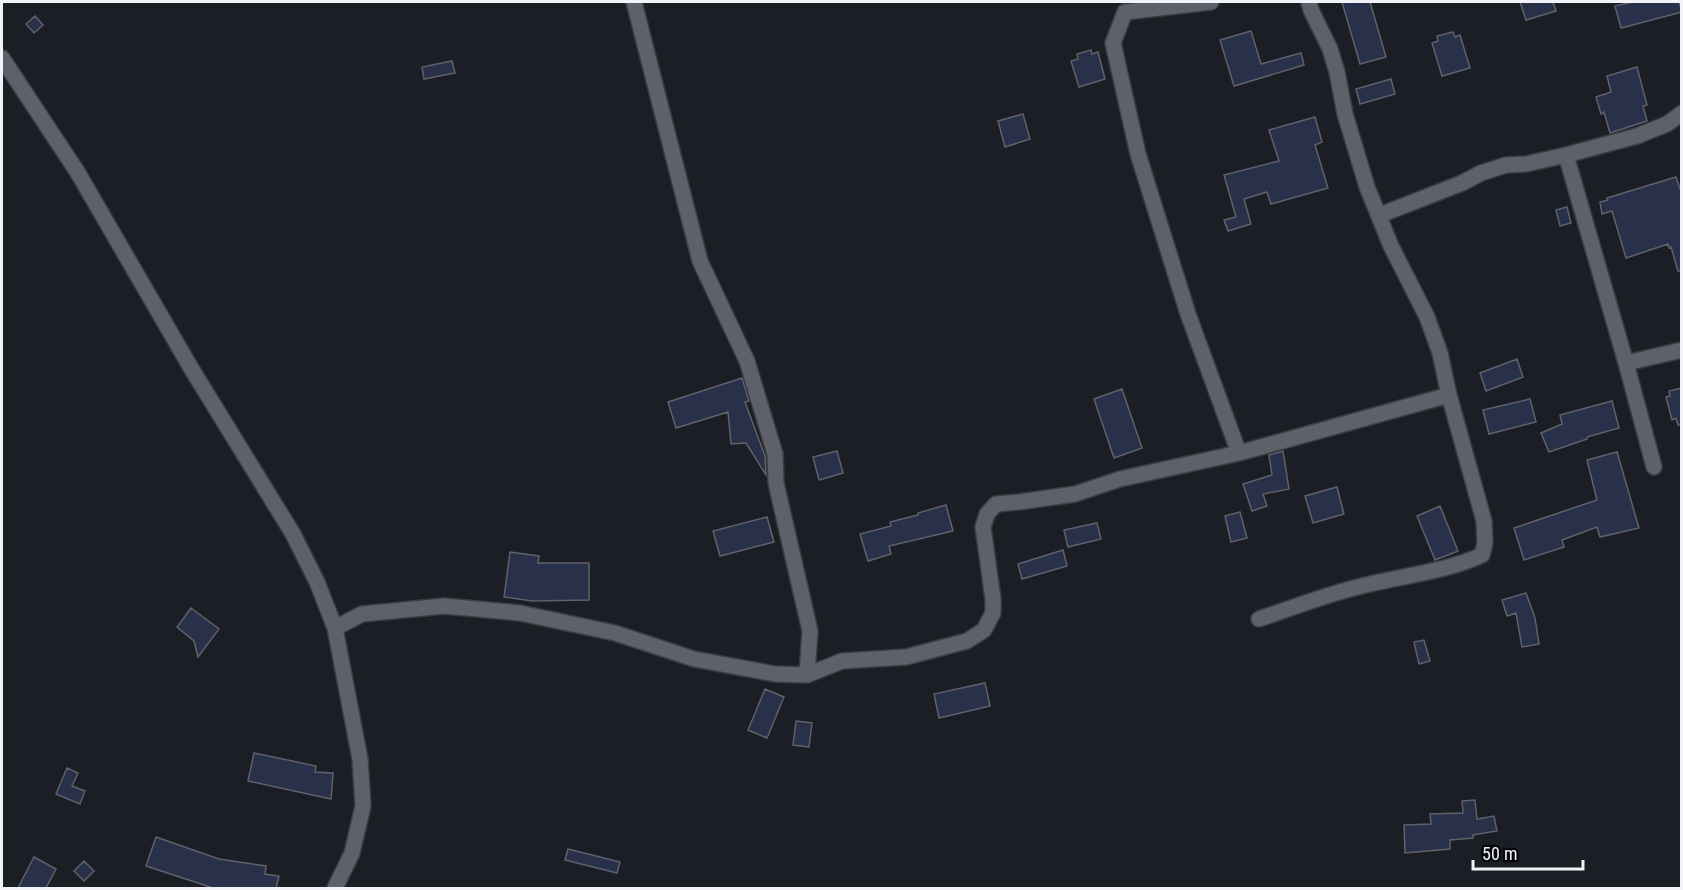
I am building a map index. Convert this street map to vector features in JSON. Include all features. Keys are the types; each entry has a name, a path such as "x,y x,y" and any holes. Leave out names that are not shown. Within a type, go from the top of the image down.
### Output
{"street":[{"path":"634,2 700,261 747,361 775,454 776,483 810,632 807,675"},
{"path":"1211,2 1125,12 1113,43 1138,154 1188,314 1239,453"},
{"path":"1259,619 1368,584 1440,570 1482,555 1485,543 1484,521 1449,395 1440,353 1427,317 1392,246 1367,187 1345,114 1330,49 1309,2"},
{"path":"2,58 78,173 191,368 292,534 317,582 335,628 360,759 363,806 352,853 335,888"},
{"path":"1380,215 1462,183 1481,173 1506,165 1526,164 1566,155 1636,136 1666,124 1682,113"},
{"path":"1566,155 1654,467"},
{"path":"1626,363 1682,350"},
{"path":"335,628 362,614 444,606 520,613 615,633 694,659 775,674 807,675 842,661 906,657 967,640 984,630 993,613 993,598 983,526 987,514 996,504 1075,494 1120,479 1239,453 1449,395"}],"building":[{"path":"1342,2 1370,2 1386,57 1360,64"},
{"path":"1520,2 1553,2 1556,11 1526,20"},
{"path":"1633,2 1679,2 1682,12 1621,28 1615,6"},
{"path":"35,16 43,25 34,33 26,24"},
{"path":"1251,31 1261,64 1301,53 1304,65 1234,86 1220,40"},
{"path":"1453,32 1455,37 1460,35 1470,68 1442,76 1432,43 1438,41 1437,36"},
{"path":"1091,50 1092,54 1098,52 1105,79 1079,87 1071,61 1078,59 1077,54"},
{"path":"452,61 455,73 424,79 422,67"},
{"path":"1637,67 1647,105 1643,106 1647,121 1610,133 1604,112 1601,114 1596,97 1611,92 1607,76"},
{"path":"1391,79 1395,94 1360,104 1356,89"},
{"path":"1023,114 1030,139 1005,147 998,121"},
{"path":"1315,117 1322,142 1315,145 1328,188 1271,204 1267,192 1244,199 1251,224 1228,231 1224,220 1236,217 1224,175 1279,161 1269,130"},
{"path":"1676,177 1682,194 1682,271 1678,271 1668,244 1626,258 1612,211 1602,214 1600,202"},
{"path":"1567,207 1571,223 1560,226 1556,210"},
{"path":"1517,359 1523,377 1486,391 1480,373"},
{"path":"742,378 749,401 745,402 765,456 766,475 746,443 731,444 728,412 676,428 668,402"},
{"path":"1682,388 1682,424 1678,425 1676,418 1672,420 1666,397 1670,396 1669,391"},
{"path":"1122,389 1142,448 1114,458 1094,399"},
{"path":"1530,399 1536,422 1489,434 1483,410"},
{"path":"1612,401 1619,428 1587,437 1587,439 1549,452 1541,433 1562,424 1560,415"},
{"path":"837,451 843,473 819,480 813,457"},
{"path":"1283,451 1289,489 1263,494 1267,506 1252,511 1243,484 1272,475 1269,455"},
{"path":"1617,452 1639,528 1600,537 1597,527 1562,540 1564,547 1524,560 1514,528 1597,500 1587,460"},
{"path":"1337,487 1344,514 1313,523 1305,496"},
{"path":"946,505 953,531 889,546 891,554 868,561 860,534 891,526 890,522"},
{"path":"1440,506 1458,551 1435,560 1417,516"},
{"path":"1240,512 1247,538 1231,542 1225,516"},
{"path":"767,517 774,542 720,556 713,531"},
{"path":"1097,523 1101,539 1068,547 1064,530"},
{"path":"1063,550 1067,566 1022,579 1018,564"},
{"path":"510,552 539,556 538,563 589,563 589,600 532,601 504,597"},
{"path":"1526,593 1535,618 1539,644 1522,647 1516,613 1507,616 1502,600"},
{"path":"191,608 219,629 198,657 194,641 177,627"},
{"path":"1424,640 1430,661 1419,664 1414,642"},
{"path":"985,683 990,706 939,718 934,694"},
{"path":"765,689 784,697 767,738 748,730"},
{"path":"796,721 812,723 809,747 793,745"},
{"path":"254,753 316,766 315,772 333,773 331,799 248,781"},
{"path":"67,768 78,773 72,786 85,791 80,804 56,794"},
{"path":"1475,800 1477,819 1494,816 1497,831 1473,835 1473,838 1450,840 1450,849 1405,853 1404,825 1431,824 1430,814 1463,813 1462,801"},
{"path":"156,837 219,859 266,866 265,874 279,876 276,888 213,888 146,866"},
{"path":"568,849 620,862 617,873 565,860"},
{"path":"34,857 56,869 46,888 18,888"},
{"path":"84,861 94,871 84,881 74,871"}]}
